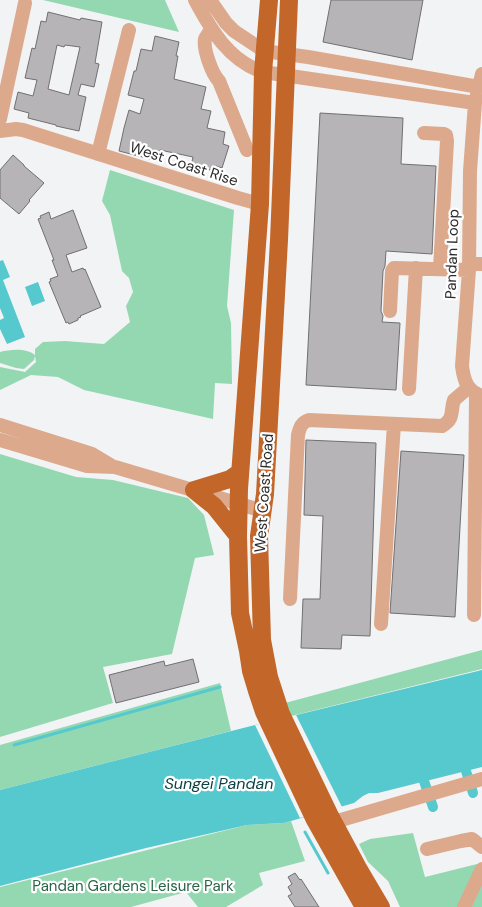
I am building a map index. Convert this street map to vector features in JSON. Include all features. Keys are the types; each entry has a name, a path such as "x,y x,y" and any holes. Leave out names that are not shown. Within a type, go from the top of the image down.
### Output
{"main road":[{"name":"West Coast Road","path":"269,0 263,72 260,204 240,472 238,536 240,613 251,671 257,691 274,715 326,818 364,907"},
{"name":"West Coast Road","path":"274,715 262,640 259,536 265,494 279,240 289,0"},
{"path":"194,490 230,478 240,472"},
{"path":"194,490 214,506 238,536"},
{"name":"West Coast Road","path":"326,818 381,907"}],"street":[{"path":"196,0 222,44 234,56 254,69 263,72 475,103"},
{"path":"210,0 234,31 264,51"},
{"path":"0,120 24,3"},
{"path":"212,29 205,40 208,60 215,77 219,81 247,150"},
{"path":"98,154 130,30"},
{"name":"Pandan Loop","path":"264,51 480,81 475,103 476,191 473,266 462,366 464,381 476,393 474,615"},
{"path":"215,77 217,57 223,53 230,52"},
{"name":"West Coast Rise","path":"0,131 23,130 260,204"},
{"path":"424,133 444,134 447,141 440,269"},
{"path":"390,311 392,269 397,267 440,269 473,266"},
{"path":"409,389 416,268"},
{"path":"290,599 298,435 303,422 309,420 442,426 451,418 454,400 476,393"},
{"path":"381,624 394,424"},
{"path":"0,425 92,454 115,467 263,511"},
{"path":"0,440 88,466 115,467"},
{"path":"326,818 482,779"},
{"path":"428,849 479,839"},
{"path":"464,907 482,869"}],"green space":[{"path":"43,0 165,0 179,32"},
{"path":"110,170 234,210 227,306 231,323 232,384 215,383 213,419 84,390 58,377 31,375 0,390 0,367 25,372 36,362 35,356 34,360 24,369 16,368 0,363 0,352 19,350 28,351 35,355 35,349 43,342 65,341 104,344 130,322 126,306 133,292 129,278 122,271 110,215 102,201"},
{"path":"0,454 76,477 113,480 188,498 204,515 214,555 195,558 172,654 103,667 113,703 0,737"},
{"path":"482,650 482,669 291,716 285,703"},
{"path":"220,683 231,731 0,790 0,745"},
{"name":"Pandan Gardens Leisure Park","path":"291,821 305,861 259,873 263,885 226,907 198,907 186,892 131,907 0,907 0,887 247,825"},
{"path":"413,833 425,877 477,864 480,873 482,869 482,907 400,907 388,881 368,862 359,844 370,839"}],"water":[{"path":"3,260 10,277 3,280 25,337 7,344 0,329 0,320 4,318 0,308 0,261"},
{"path":"38,282 45,301 32,306 25,287"},
{"name":"Sungei Pandan","path":"482,670 482,767 378,793 369,793 354,803 284,823 247,825 146,848 0,886 0,790"}],"pier":[{"path":"296,715 342,807 300,818 255,725"}],"building":[{"path":"331,0 423,0 412,60 323,42"},
{"path":"48,12 80,20 81,18 102,22 95,63 99,64 94,87 81,84 78,95 86,97 79,131 28,118 29,113 14,109 18,92 33,96 37,80 25,78 32,48 35,49 41,21 46,22","holes":["57,45 64,47 65,45 80,47 69,95 48,89"]},
{"path":"155,36 179,42 174,79 206,87 201,109 211,111 207,128 225,132 223,144 229,146 222,168 216,166 215,171 191,166 193,157 160,150 158,161 119,151 129,110 140,114 144,99 128,95 134,71 136,71 141,49 152,51"},
{"path":"320,113 403,118 401,164 436,166 432,254 386,251 381,311 383,316 382,322 400,323 396,390 306,385"},
{"path":"13,155 44,183 19,214 0,198 0,170"},
{"path":"73,210 87,248 66,255 72,272 85,269 101,307 80,316 78,320 69,324 68,322 66,323 49,282 51,281 50,279 58,276 52,260 54,260 38,219 49,212 51,219"},
{"path":"306,440 376,443 370,636 342,635 341,649 301,648 303,599 320,599 323,516 304,515"},
{"path":"401,451 464,455 455,617 390,613"},
{"path":"193,659 199,682 116,703 109,675 164,661 165,666"},
{"path":"295,873 319,907 295,907 288,896 292,894 288,887 292,884 288,877"}],"waterway":[{"path":"14,745 220,687"},
{"path":"466,771 473,793"},
{"path":"424,781 433,807"},
{"path":"305,832 328,873"}]}
